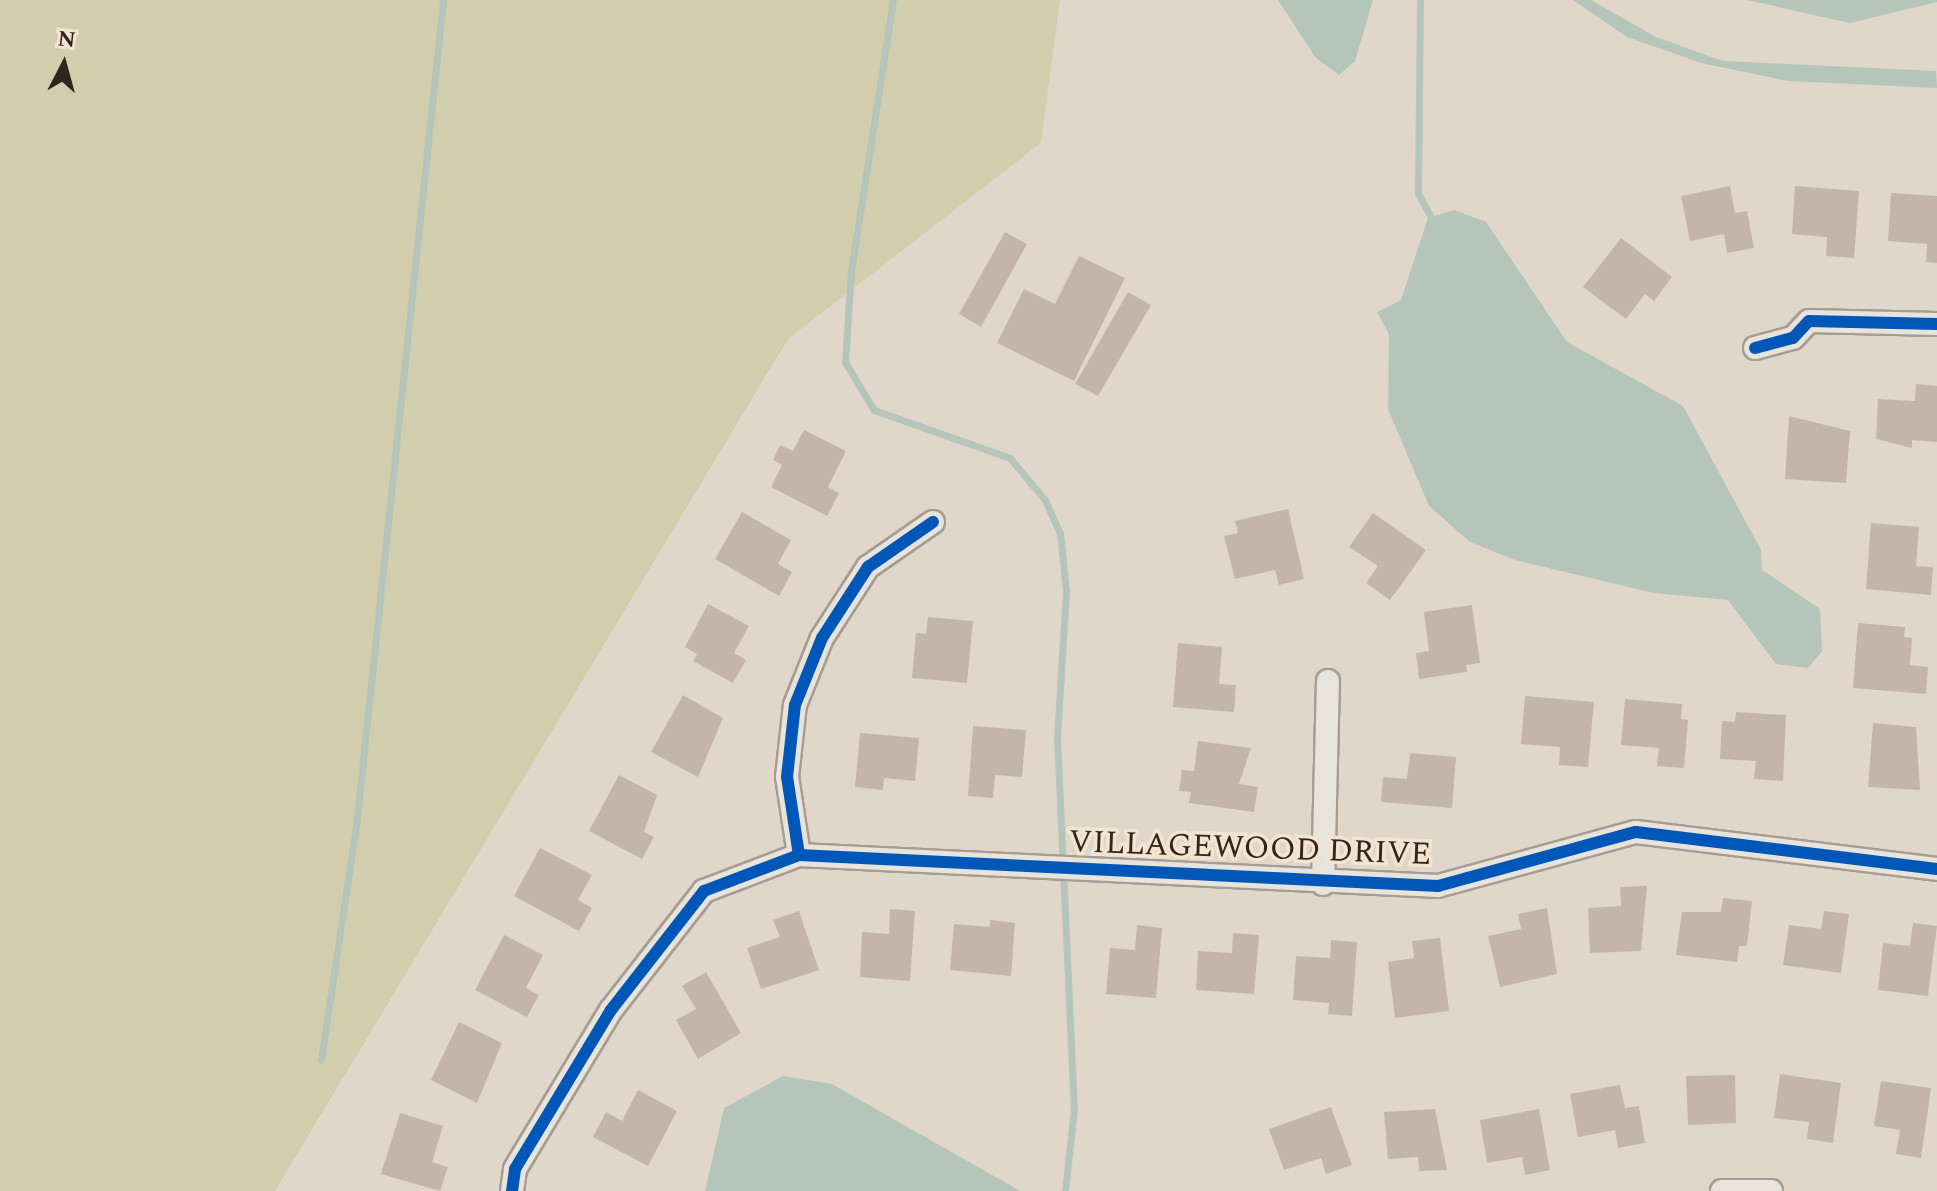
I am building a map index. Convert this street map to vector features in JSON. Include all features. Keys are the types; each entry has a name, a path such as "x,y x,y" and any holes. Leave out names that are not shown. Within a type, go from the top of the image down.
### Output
{"street":[{"path":"1755,348 1793,338 1809,321 1937,324"},
{"path":"799,855 787,777 800,692 822,638 868,567 933,522"},
{"path":"1323,884 1328,681"},
{"name":"VILLAGEWOOD DRIVE","path":"512,1191 515,1169 611,1010 704,891 799,855 1323,884 1438,886 1636,832 1937,869"},
{"path":"1722,1191 1771,1191"}],"shaded area":[{"path":"0,0 1060,0 1041,143 788,339 275,1191 0,1191"},
{"path":"1278,0 1373,0 1355,61 1339,75 1316,58"},
{"path":"1573,0 1591,0 1656,37 1723,61 1936,71 1937,88 1788,81 1701,63 1627,37"},
{"path":"1747,0 1937,0 1937,2 1850,23"},
{"path":"1454,210 1486,222 1567,342 1683,406 1761,550 1762,570 1820,609 1822,651 1808,668 1776,664 1728,600 1654,593 1515,560 1470,542 1429,506 1388,409 1389,334 1377,312 1401,300 1428,218"},
{"path":"783,1076 832,1084 1020,1191 705,1191 724,1108"}],"building":[{"path":"1730,186 1735,213 1747,211 1754,248 1727,253 1724,234 1690,241 1681,196"},
{"path":"1795,186 1859,191 1854,258 1826,256 1827,237 1792,234"},
{"path":"1891,193 1937,196 1937,263 1926,262 1927,244 1888,241"},
{"path":"1005,232 1027,244 981,327 959,314"},
{"path":"1621,238 1672,277 1654,301 1645,294 1626,319 1583,287"},
{"path":"1079,256 1125,278 1074,381 997,343 1024,289 1055,304"},
{"path":"1128,292 1151,305 1098,396 1075,384"},
{"path":"1916,384 1937,386 1937,442 1912,440 1912,448 1876,439 1878,399 1915,401"},
{"path":"1789,416 1850,431 1846,483 1785,479"},
{"path":"804,430 846,451 828,487 839,493 827,516 771,487 782,465 773,460 780,445 793,451"},
{"path":"1288,509 1304,579 1279,585 1275,570 1235,579 1224,536 1238,533 1235,521"},
{"path":"742,512 791,540 778,564 792,572 779,596 715,559"},
{"path":"1373,513 1426,550 1390,600 1366,583 1378,566 1349,547"},
{"path":"1871,523 1919,527 1916,566 1933,567 1931,595 1866,589"},
{"path":"708,604 749,626 734,653 746,660 733,683 693,661 697,654 685,647"},
{"path":"1472,605 1480,663 1466,665 1467,672 1419,679 1416,653 1429,651 1424,612"},
{"path":"928,617 973,621 967,683 912,678 916,633 926,634"},
{"path":"1858,623 1905,627 1904,637 1912,638 1910,665 1928,667 1926,694 1853,688"},
{"path":"1178,643 1222,647 1219,684 1236,685 1234,712 1173,707"},
{"path":"683,695 723,718 698,777 651,752"},
{"path":"1525,696 1594,702 1588,767 1559,765 1560,747 1521,744"},
{"path":"1625,699 1682,704 1681,719 1688,720 1684,768 1657,766 1659,748 1621,745"},
{"path":"1736,712 1786,715 1783,781 1754,779 1756,761 1720,759 1722,721 1735,722"},
{"path":"1873,723 1916,727 1920,790 1868,787"},
{"path":"973,726 1026,730 1022,777 995,775 993,798 968,796"},
{"path":"860,733 919,738 915,781 884,778 883,790 855,787"},
{"path":"1198,741 1251,748 1239,784 1258,787 1254,812 1189,803 1191,792 1179,791 1182,770 1194,771"},
{"path":"1410,753 1456,757 1452,808 1381,802 1383,777 1407,779"},
{"path":"619,775 657,795 644,832 654,837 642,859 589,831"},
{"path":"540,848 592,875 578,900 592,908 579,931 514,896"},
{"path":"1647,886 1641,951 1590,953 1588,908 1621,906 1620,887"},
{"path":"1723,898 1752,901 1747,946 1739,946 1737,962 1676,955 1682,912 1721,912"},
{"path":"1547,908 1557,974 1500,987 1488,936 1521,929 1518,914"},
{"path":"890,909 915,911 910,981 860,977 862,932 889,934"},
{"path":"799,911 819,970 761,989 747,948 780,937 773,920"},
{"path":"1824,911 1849,914 1841,973 1783,965 1789,925 1821,929"},
{"path":"990,920 1015,923 1011,976 950,970 954,924 990,927"},
{"path":"1913,923 1937,926 1928,996 1878,990 1883,943 1910,946"},
{"path":"1137,925 1162,928 1156,998 1106,994 1110,948 1135,950"},
{"path":"1233,933 1259,935 1254,994 1196,990 1198,951 1232,953"},
{"path":"504,935 543,955 526,988 539,995 527,1017 475,990"},
{"path":"1440,938 1449,1011 1395,1018 1388,962 1414,958 1412,941"},
{"path":"1331,940 1357,942 1352,1016 1328,1014 1329,1003 1293,1000 1296,956 1330,958"},
{"path":"706,972 741,1033 698,1059 676,1020 696,1009 682,986"},
{"path":"459,1022 502,1043 477,1103 431,1080"},
{"path":"1780,1074 1841,1083 1833,1143 1807,1139 1809,1122 1774,1118"},
{"path":"1735,1075 1736,1123 1688,1125 1686,1076"},
{"path":"1881,1081 1931,1088 1921,1158 1896,1154 1900,1130 1874,1126"},
{"path":"1620,1085 1625,1108 1639,1106 1645,1143 1618,1148 1615,1130 1578,1137 1570,1094"},
{"path":"638,1090 677,1111 648,1166 593,1137 606,1112 622,1121"},
{"path":"1331,1107 1352,1165 1326,1174 1321,1158 1284,1170 1269,1129"},
{"path":"1435,1109 1447,1170 1419,1171 1418,1157 1388,1159 1384,1112"},
{"path":"1539,1109 1550,1170 1525,1175 1522,1157 1487,1163 1480,1120"},
{"path":"400,1113 443,1126 432,1162 448,1167 440,1191 381,1174"}],"waterway":[{"path":"321,1060 356,827 443,0"},
{"path":"893,0 851,270 845,362 874,410 1010,458 1045,500 1060,533 1066,591 1057,737 1074,1109 1065,1191"},
{"path":"1420,0 1418,193 1431,217"}],"cycle path":[{"path":"1755,348 1793,338 1809,321 1937,324"},
{"path":"799,855 787,777 795,705 822,638 868,567 933,522"},
{"path":"512,1191 515,1169 611,1010 704,891 799,855 1438,886 1636,832 1937,869"}]}
